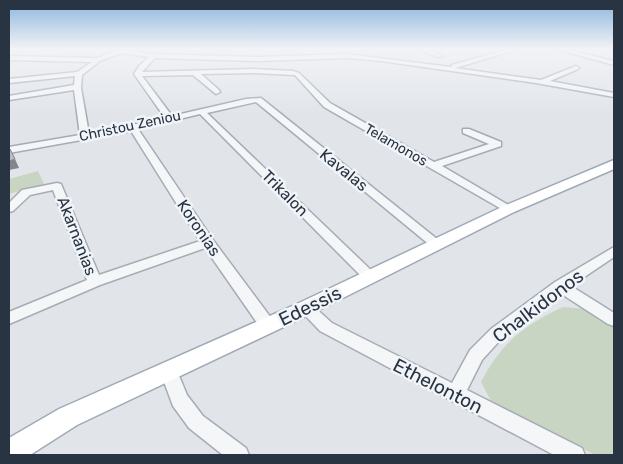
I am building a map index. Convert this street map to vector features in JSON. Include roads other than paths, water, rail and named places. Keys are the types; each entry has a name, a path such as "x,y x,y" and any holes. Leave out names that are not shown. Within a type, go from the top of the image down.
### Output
{"main road":[{"name":"Edessis","path":"9,453 68,417 268,326 509,209 611,168"}],"street":[{"path":"9,81 79,74 84,71"},
{"path":"467,71 614,95"},
{"path":"542,82 570,71"},
{"name":"Telamonos","path":"195,73 291,72 297,74 327,105 509,209"},
{"path":"137,74 195,73 216,92"},
{"path":"79,74 77,87 84,136"},
{"path":"137,74 169,118"},
{"path":"9,98 77,87"},
{"name":"Christou Zeniou","path":"9,150 21,150 132,128 201,110 252,100"},
{"name":"Kavalas","path":"252,100 258,100 436,243"},
{"name":"Trikalon","path":"201,110 370,276"},
{"name":"Koronias","path":"132,128 208,243 268,326"},
{"path":"433,166 498,144 466,131"},
{"name":"Akarnanias","path":"9,209 26,192 57,186 95,282"},
{"name":"Akarnanias","path":"9,318 95,282 208,243"},
{"name":"Chalkidonos","path":"455,395 476,356 497,333 560,286 614,251"},
{"path":"560,286 614,320"},
{"name":"Ethelonton","path":"306,308 326,327 455,395 575,455"},
{"path":"169,371 180,400 196,422 239,455"}]}
